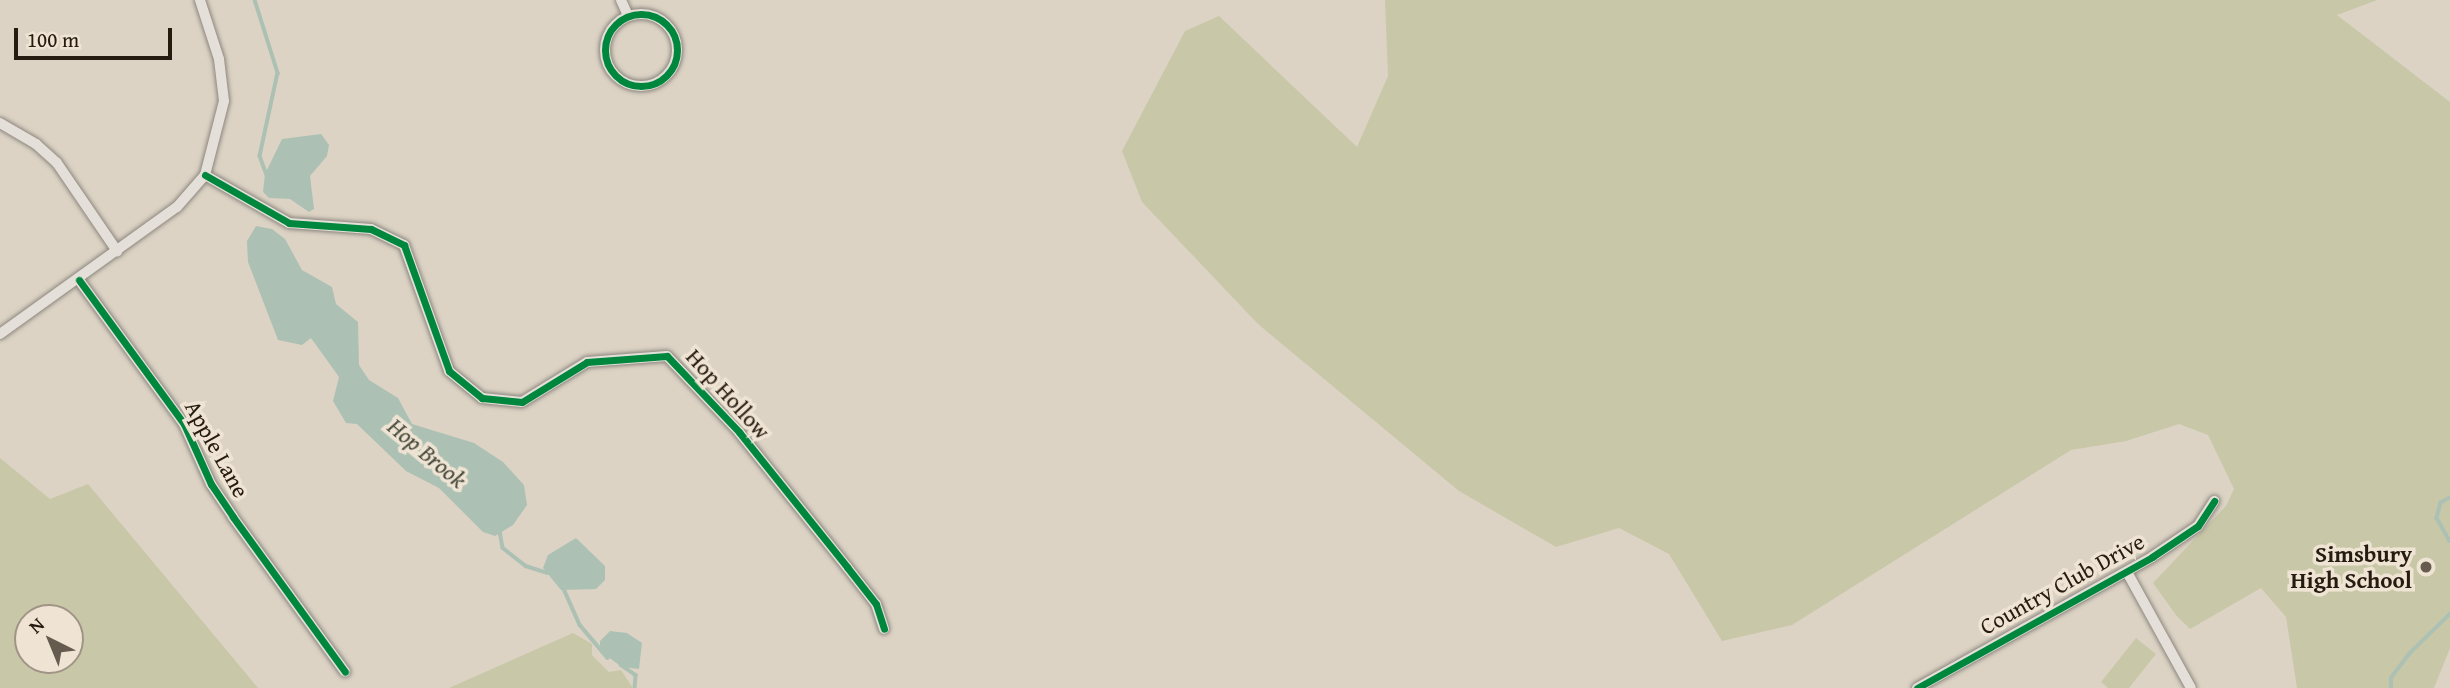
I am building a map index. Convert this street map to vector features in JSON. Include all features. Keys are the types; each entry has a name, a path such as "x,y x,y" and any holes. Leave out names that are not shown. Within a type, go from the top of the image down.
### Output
{"street":[{"path":"0,334 177,208 205,175 224,102 219,59 200,0"},
{"path":"621,0 628,16"},
{"path":"628,16 661,20 674,37 672,66 657,81 635,85 614,74 608,64 608,36 628,16"},
{"path":"0,123 36,144 57,163 117,251"},
{"name":"Hop Hollow","path":"205,175 289,223 371,229 404,245 449,371 482,398 522,402 587,362 667,356 739,432 847,566 876,604 884,629"},
{"name":"Apple Lane","path":"79,280 184,424 211,484 345,672"},
{"name":"Country Club Drive","path":"1917,688 2127,572 2199,526 2214,501"},
{"path":"2127,572 2191,688"}],"shaded area":[{"path":"1385,0 2377,0 2337,15 2450,102 2450,648 2434,688 2297,688 2286,617 2261,588 2190,629 2176,615 2153,583 2226,506 2234,489 2208,435 2179,424 2126,441 2071,450 1792,625 1722,641 1669,554 1619,528 1556,547 1459,491 1258,324 1142,202 1122,151 1185,31 1219,16 1357,147 1388,76"},
{"path":"0,458 50,499 88,484 258,688 0,688"},
{"path":"573,633 592,644 592,655 609,672 621,670 633,688 449,688"},
{"path":"2136,638 2156,654 2129,688 2108,688 2101,682"}],"water":[{"path":"321,134 329,145 327,156 310,176 314,209 309,212 290,199 269,198 263,192 265,174 282,139"},
{"path":"256,226 272,229 285,239 302,270 332,287 336,304 358,322 359,365 369,380 398,398 412,424 474,443 503,462 524,485 527,505 513,525 495,536 483,532 439,488 406,471 357,424 346,423 333,401 339,377 311,338 302,345 278,340 248,262 247,241"},
{"path":"576,538 605,566 605,580 596,589 561,590 543,568 548,555"},
{"path":"610,631 627,633 642,643 639,669 622,667 600,651 600,641"}],"waterway":[{"name":"Hop Brook","path":"255,0 278,73 260,156 267,175"},
{"name":"Hop Brook","path":"2450,498 2441,503 2437,518 2450,541"},
{"name":"Hop Brook","path":"500,531 503,548 526,566 547,573"},
{"name":"Hop Brook","path":"564,589 580,625 608,658"},
{"name":"Hop Brook","path":"2391,688 2391,678 2410,653 2450,614"},
{"name":"Hop Brook","path":"621,665 636,675 635,688"}],"cycle path":[{"path":"641,14 661,20 671,30 677,50 671,70 661,80 641,86 621,80 611,70 605,50 611,30 621,20 641,14"},
{"path":"205,175 289,223 371,229 404,245 449,371 482,398 522,402 587,362 667,356 739,432 847,567 876,604 884,629"},
{"path":"79,280 184,424 211,484 345,672"},
{"path":"1917,688 2152,557 2198,526 2214,501"}],"place":[{"name":"Simsbury High School","path":"2426,567"}]}
